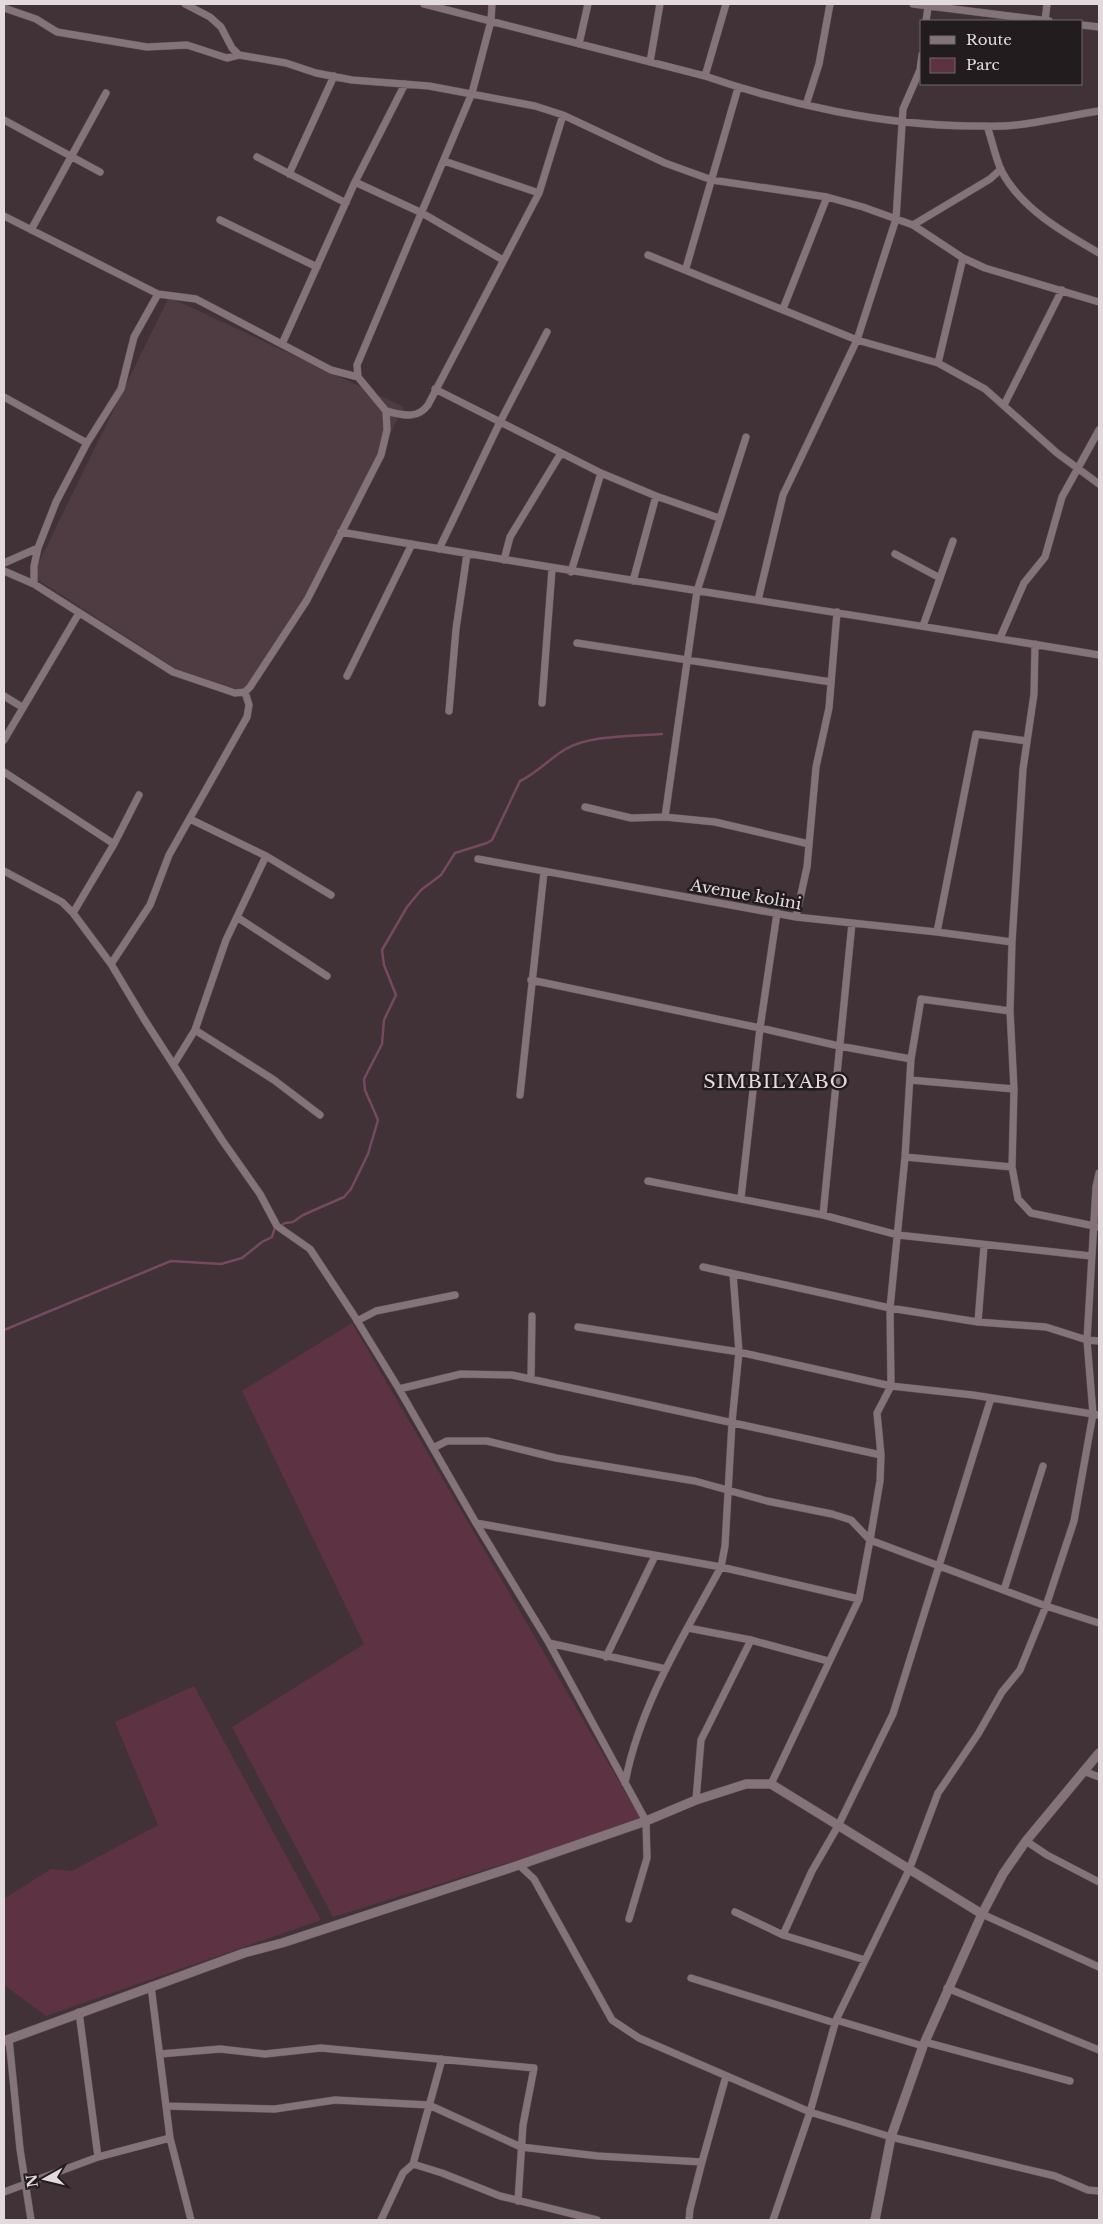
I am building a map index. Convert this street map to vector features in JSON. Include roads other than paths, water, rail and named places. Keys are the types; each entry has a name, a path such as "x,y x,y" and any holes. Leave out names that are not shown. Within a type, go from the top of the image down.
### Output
{"street":[{"path":"185,4 210,17 221,26 232,48 239,55"},
{"path":"424,4 705,76 738,88 806,105 904,122 941,126 1015,125 1099,113"},
{"path":"245,692 307,600 381,455 387,430 386,411 358,377 357,365 472,93 491,21 492,4"},
{"path":"579,44 588,4"},
{"path":"650,62 660,4"},
{"path":"705,76 726,4"},
{"path":"806,105 819,64 830,4"},
{"path":"913,4 1037,20"},
{"path":"1045,20 1047,4"},
{"path":"926,20 928,7"},
{"path":"4,8 36,19 57,32 147,47 187,45 227,58 239,55 286,63 352,80 405,84 472,93 535,106 563,115 666,163 712,180 827,197 863,207 913,225 963,258 985,268 1099,302"},
{"path":"1083,25 1099,27"},
{"path":"758,600 783,495 857,340 896,219 904,122 903,109 920,70"},
{"path":"289,174 334,76"},
{"path":"282,344 355,182 405,84"},
{"path":"686,268 738,88"},
{"path":"31,230 106,93"},
{"path":"386,411 413,416 423,412 539,193 563,115"},
{"path":"4,120 100,172"},
{"path":"987,126 1001,169 1023,198 1055,228 1099,253"},
{"path":"257,157 346,203"},
{"path":"444,161 539,193"},
{"path":"913,225 990,179 1001,169"},
{"path":"355,182 422,214 503,260"},
{"path":"783,309 827,197"},
{"path":"4,216 158,294 196,299 331,370 358,377"},
{"path":"220,220 317,267"},
{"path":"648,255 686,268 857,340 938,363 985,389 1057,454 1099,484"},
{"path":"938,363 963,258"},
{"path":"1004,405 1062,290"},
{"path":"34,584 34,566 38,548 56,502 87,443 121,389 134,337 158,294"},
{"path":"439,549 500,422 547,332"},
{"path":"435,389 602,473 656,496 719,518"},
{"path":"4,397 87,443"},
{"path":"1000,638 1024,583 1045,557 1062,497 1099,430"},
{"path":"665,817 697,591 746,437"},
{"path":"504,560 510,537 561,452"},
{"path":"571,572 602,473"},
{"path":"633,581 656,496"},
{"path":"341,532 552,569 837,612 1099,655"},
{"path":"923,626 953,541"},
{"path":"347,676 412,544"},
{"path":"4,563 38,548"},
{"path":"449,711 456,629 467,554"},
{"path":"895,554 940,578"},
{"path":"542,703 552,569"},
{"path":"4,570 34,584 173,672 235,692 245,692"},
{"path":"4,740 79,612"},
{"path":"796,917 807,867 816,767 829,708 837,612"},
{"path":"577,643 831,682"},
{"path":"1035,644 1034,694 1023,768 1012,942 1010,1011 1014,1088 1012,1167 1018,1199 1030,1213 1096,1226"},
{"path":"110,964 150,906 169,855 246,717 249,705 245,692"},
{"path":"4,696 22,707"},
{"path":"937,932 976,734 1027,742"},
{"path":"4,772 114,844"},
{"path":"74,913 114,844 138,795"},
{"path":"585,807 631,818 665,817 715,822 809,844"},
{"path":"190,819 266,856 331,895"},
{"path":"174,1064 195,1030 226,940 266,856"},
{"name":"Avenue kolini","path":"478,860 796,917 1012,942"},
{"path":"4,871 62,902 74,913 110,964 222,1140 260,1194 276,1226 310,1250 357,1321 399,1390 476,1523 549,1643 646,1821 648,1858 629,1919"},
{"path":"520,1095 544,872"},
{"path":"741,1198 760,1028 777,913"},
{"path":"238,917 327,976"},
{"path":"823,1215 852,923"},
{"path":"532,980 840,1046 911,1059"},
{"path":"772,1784 859,1598 880,1480 881,1456 877,1413 891,1386 890,1308 906,1157 911,1059 921,999 1010,1011"},
{"path":"195,1030 274,1080 320,1115"},
{"path":"910,1080 1014,1088"},
{"path":"906,1157 1012,1167"},
{"path":"773,2220 810,2112 836,2022 909,1870 938,1793 978,1734 1002,1692 1020,1670 1046,1606 1074,1521 1096,1415 1087,1340 1092,1256 1096,1226 1096,1187 1099,1173"},
{"path":"648,1181 823,1215 898,1235 984,1246 1092,1256"},
{"path":"978,1322 984,1246"},
{"path":"703,1267 890,1308 978,1322 1046,1327 1087,1340 1099,1341"},
{"path":"625,1783 630,1753 651,1696 721,1567 726,1546 732,1422 738,1352 733,1274"},
{"path":"357,1321 376,1310 455,1295"},
{"path":"530,1378 532,1316"},
{"path":"578,1327 738,1352 891,1386 992,1398 1096,1415"},
{"path":"399,1390 461,1374 512,1375 881,1456"},
{"path":"783,1935 812,1871 838,1826 893,1714 992,1398"},
{"path":"433,1448 447,1441 487,1441 556,1458 695,1480 767,1501 832,1514 850,1520 870,1540 940,1564 1046,1606 1099,1623"},
{"path":"1004,1590 1042,1466"},
{"path":"476,1523 721,1567 859,1598"},
{"path":"606,1656 655,1556"},
{"path":"688,1628 751,1640 828,1661"},
{"path":"696,1800 701,1740 751,1640"},
{"path":"549,1643 666,1669"},
{"path":"875,2220 891,2137 924,2044 947,1988 982,1914 1003,1874 1026,1841 1086,1772 1099,1753"},
{"path":"1086,1772 1099,1777"},
{"path":"31,2220 6,2040 244,1953 282,1943 519,1865 646,1821 696,1800 746,1784 772,1784 982,1914 1099,1967"},
{"path":"1026,1841 1047,1855 1099,1882"},
{"path":"519,1865 534,1879 612,2020 639,2038 810,2112 891,2137 1055,2176 1088,2190 1099,2191"},
{"path":"735,1912 783,1935 865,1960"},
{"path":"691,1978 836,2022 1070,2081"},
{"path":"151,1986 170,2138 191,2220"},
{"path":"947,1988 1099,2050"},
{"path":"79,2012 98,2157"},
{"path":"160,2054 220,2050 265,2054 321,2048 534,2068 521,2147 518,2201"},
{"path":"381,2220 403,2173 413,2164 442,2059"},
{"path":"689,2220 702,2162 726,2076"},
{"path":"166,2106 275,2109 335,2100 429,2105 521,2147 598,2156 702,2162"},
{"path":"4,2192 98,2157 170,2138"},
{"path":"413,2164 442,2172 518,2201 597,2220"}],"waterway":[{"path":"280,1226 293,1222 303,1215 344,1197 351,1189 368,1154 378,1120 365,1090 364,1079 382,1044 384,1020 396,995 384,965 382,950 407,907 421,890 441,875 455,853 492,840 520,781 558,754 585,741 662,734"},
{"path":"4,1330 171,1261 221,1264 242,1258 262,1242 272,1237 275,1227"}],"district":[{"name":"SIMBILYABO","path":"776,1081"}]}
